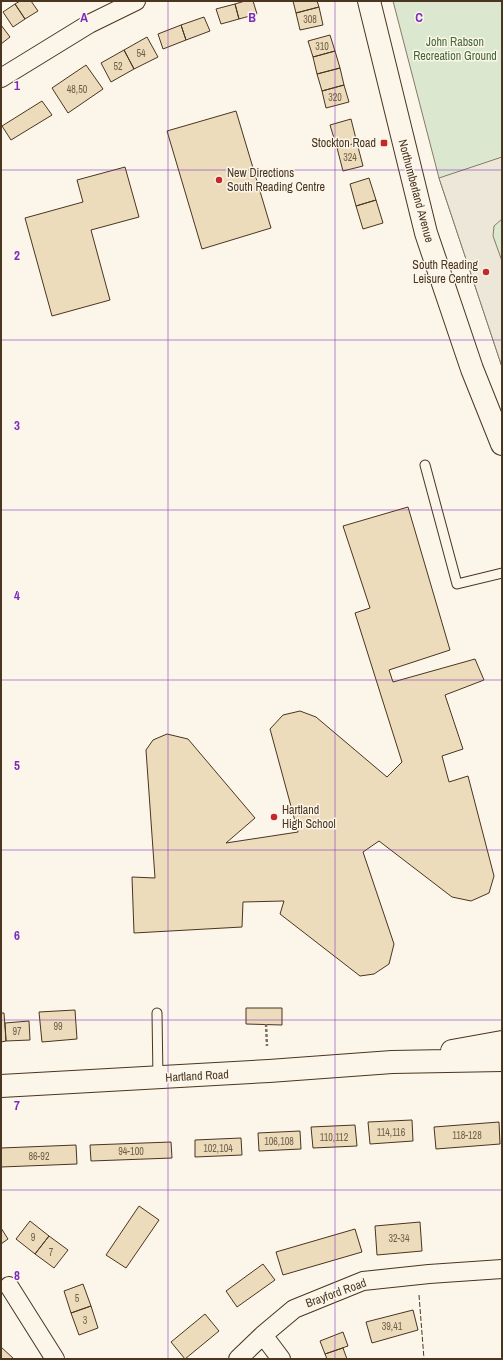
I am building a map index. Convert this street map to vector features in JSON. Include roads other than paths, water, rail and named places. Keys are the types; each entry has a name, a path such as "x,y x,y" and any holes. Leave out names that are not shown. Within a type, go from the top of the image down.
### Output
{"street":[{"path":"1,78 89,24 135,1"},
{"name":"Northumberland Avenue","path":"369,1 426,233 472,369 502,444"},
{"name":"Hartland Road","path":"392,1062 502,1042"},
{"name":"Hartland Road","path":"1,1086 269,1072 392,1062 502,1060"},
{"name":"Brayford Road","path":"238,1359 263,1334 294,1309 363,1281 430,1274 502,1269"},
{"path":"9,1286 55,1359"},
{"path":"263,1334 281,1359"}],"lane":[{"path":"425,465 457,584 502,572"},
{"path":"157,1012 158,1078"}],"place":[{"name":"Stockton Road","path":"384,143"},
{"name":"New Directions South Reading Centre","path":"219,180"},
{"name":"South Reading Leisure Centre","path":"486,272"},
{"name":"Hartland High School","path":"274,817"}],"park label":[{"name":"John Rabson Recreation Ground","path":"455,49"}]}
